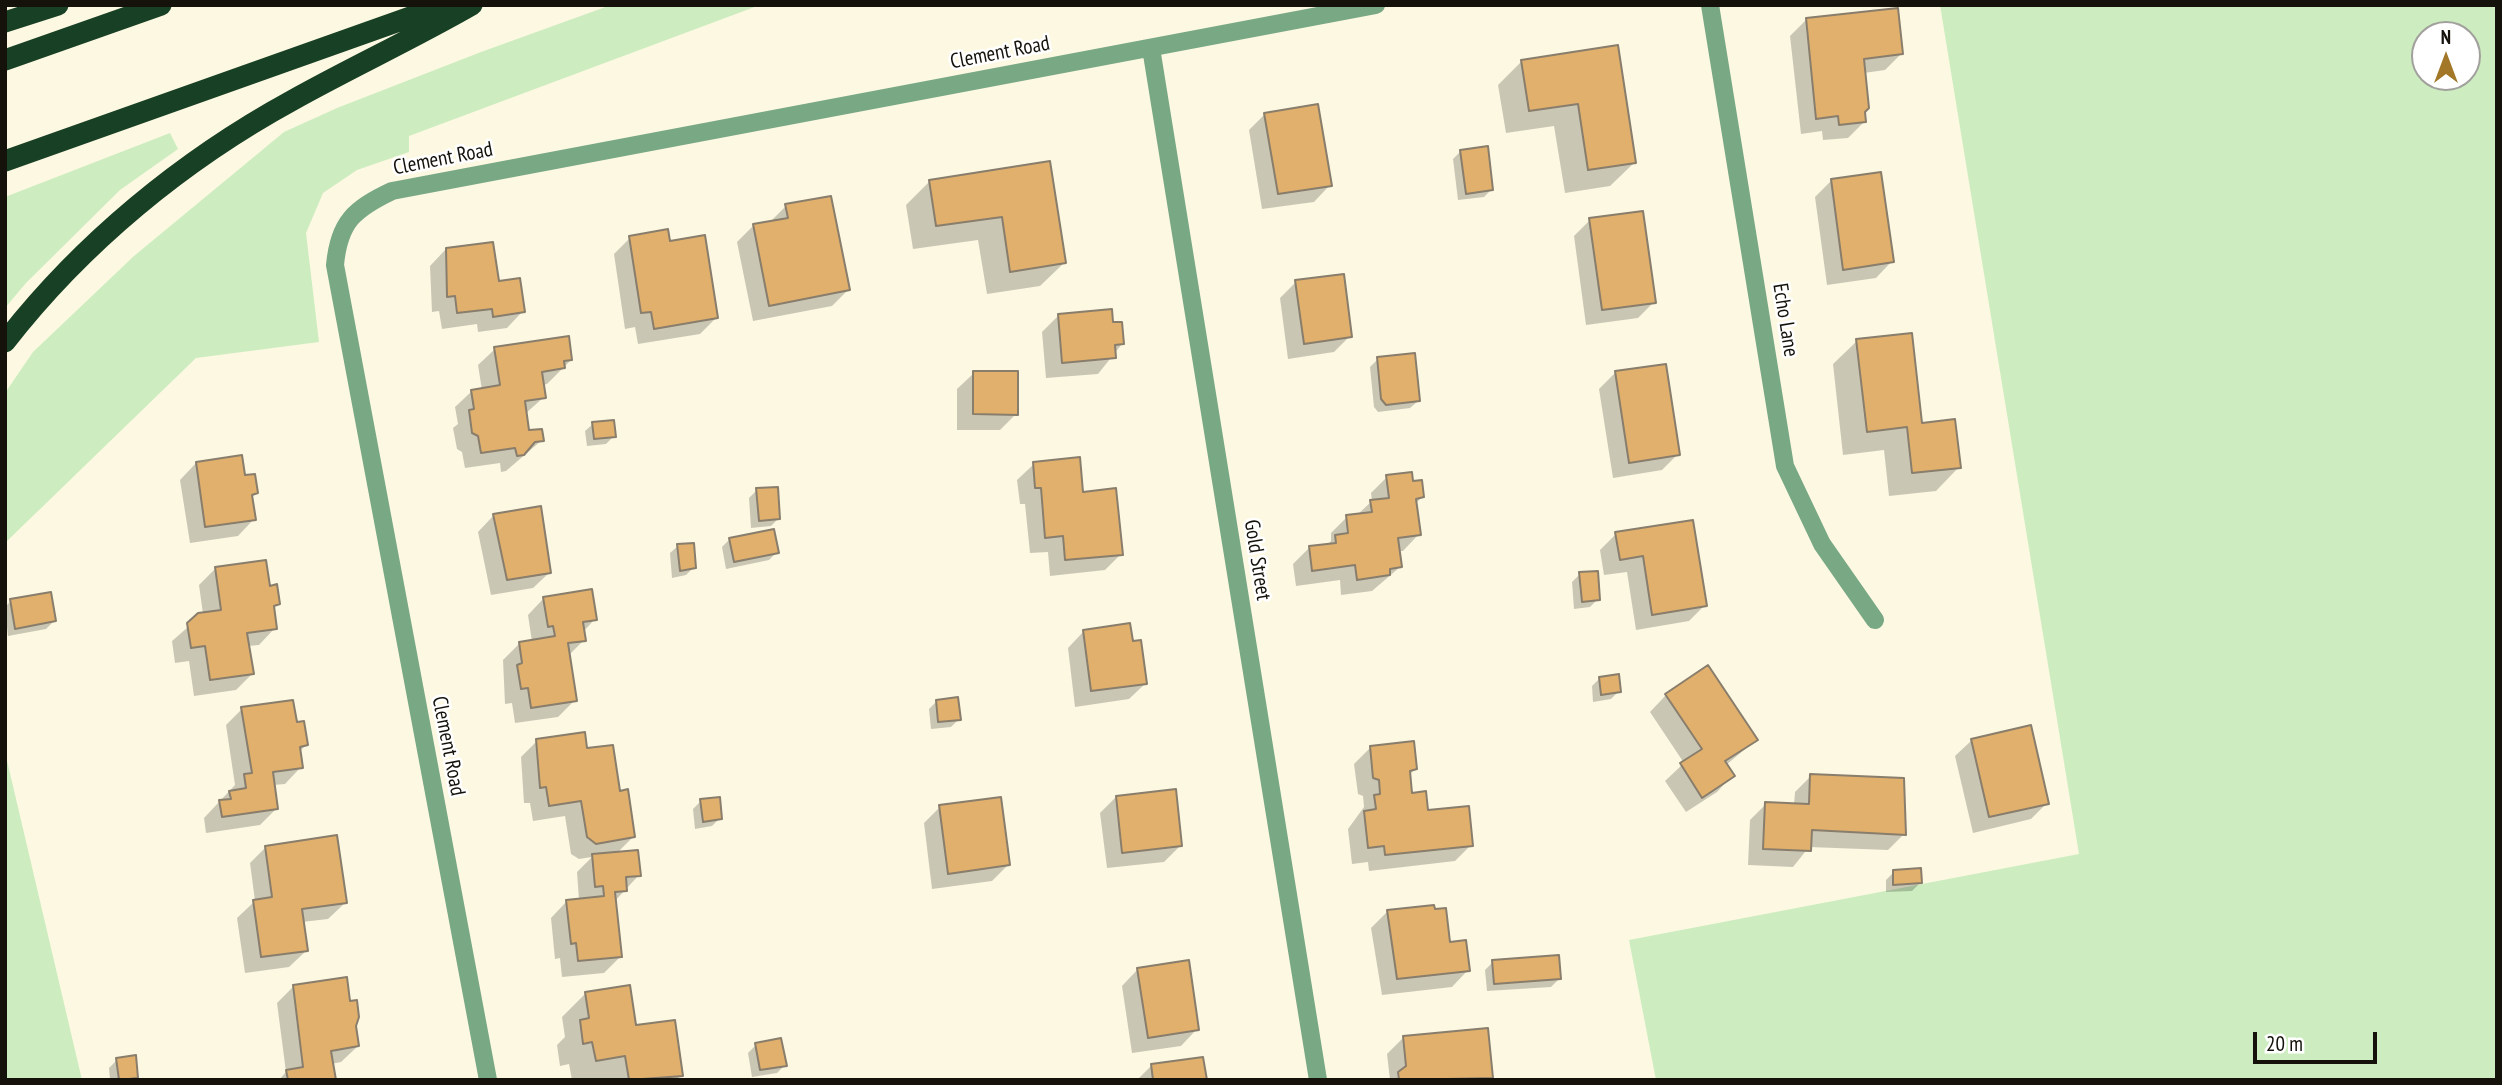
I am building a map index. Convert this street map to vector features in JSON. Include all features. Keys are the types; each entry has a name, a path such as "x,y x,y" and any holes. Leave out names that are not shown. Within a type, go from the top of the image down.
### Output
{"highway":[{"path":"5,22 58,5"},
{"path":"5,60 162,5"},
{"path":"5,162 444,5"},
{"path":"5,342 55,284 99,241 193,163 293,100 472,5"}],"street":[{"name":"Clement Road","path":"488,1080 335,265 337,244 348,220 365,204 392,191 1376,5"},
{"name":"Echo Lane","path":"1710,5 1786,466 1822,544 1875,620"},
{"name":"Gold Street","path":"1152,48 1318,1080"}],"green space":[{"path":"611,5 760,5 409,136 409,152 357,170 323,193 306,233 319,342 196,358 5,543 5,393 33,352 134,256 284,132 337,108 481,52"},
{"path":"1940,5 2497,5 2497,1080 1656,1080 1629,940 2079,854"},
{"path":"170,133 178,149 120,190 26,283 5,308 5,197"},
{"path":"5,752 82,1080 5,1080"}],"building":[{"path":"1898,8 1903,54 1864,59 1869,108 1865,112 1866,122 1839,125 1838,116 1816,119 1806,18"},
{"path":"1618,45 1636,163 1588,170 1578,104 1529,111 1521,60"},
{"path":"1318,104 1332,186 1278,194 1264,113"},
{"path":"1488,146 1493,190 1466,194 1460,150"},
{"path":"1050,161 1066,263 1010,272 1002,217 936,226 929,180"},
{"path":"1881,172 1894,262 1843,270 1831,179"},
{"path":"831,196 850,290 769,306 753,224 788,218 785,204"},
{"path":"1643,211 1656,303 1602,310 1589,218"},
{"path":"668,229 670,241 705,235 718,318 654,329 651,312 641,313 629,236"},
{"path":"493,242 499,281 520,278 525,312 493,317 492,309 457,313 455,296 447,297 446,248"},
{"path":"1344,274 1352,337 1304,344 1295,280"},
{"path":"1112,309 1113,322 1122,322 1124,344 1115,345 1116,358 1062,363 1058,314"},
{"path":"1912,333 1922,423 1955,419 1961,468 1912,473 1907,427 1867,432 1856,339"},
{"path":"569,336 572,360 564,361 565,368 542,372 546,398 525,401 529,430 542,429 544,441 535,442 524,455 517,456 515,448 481,453 478,436 472,433 469,410 474,409 471,390 500,385 494,347"},
{"path":"1415,353 1420,401 1386,405 1381,399 1377,357"},
{"path":"1666,364 1680,455 1629,463 1615,371"},
{"path":"973,371 1018,371 1018,415 973,414"},
{"path":"614,420 616,437 594,439 592,422"},
{"path":"242,455 245,475 255,474 258,493 252,495 256,520 205,527 196,462"},
{"path":"1080,457 1083,492 1116,488 1123,555 1065,560 1063,536 1045,538 1041,488 1035,488 1033,462"},
{"path":"1412,472 1413,481 1422,480 1424,497 1416,499 1421,535 1398,538 1402,567 1390,569 1390,575 1357,580 1355,565 1312,571 1309,546 1336,543 1335,535 1348,533 1346,515 1372,512 1370,500 1389,498 1386,475"},
{"path":"778,487 780,519 759,521 756,488"},
{"path":"541,506 551,573 507,580 493,514"},
{"path":"1693,520 1707,606 1652,615 1643,556 1620,560 1615,532"},
{"path":"774,529 779,553 734,562 729,538"},
{"path":"694,543 696,568 680,571 677,544"},
{"path":"266,560 270,586 277,584 280,604 274,606 277,629 247,633 254,674 210,680 205,646 191,648 187,623 198,613 221,610 215,567"},
{"path":"1598,571 1600,600 1582,602 1579,572"},
{"path":"592,589 597,620 583,622 586,641 568,643 577,701 531,708 528,688 521,689 517,665 522,663 519,642 555,636 553,626 548,627 543,597"},
{"path":"51,592 56,621 15,629 10,599"},
{"path":"1130,623 1133,641 1141,640 1147,684 1091,691 1083,630"},
{"path":"1708,665 1758,740 1725,761 1735,776 1702,798 1680,763 1702,749 1665,694"},
{"path":"1619,674 1621,692 1601,695 1599,677"},
{"path":"958,697 961,720 938,722 936,700"},
{"path":"293,700 297,722 304,721 308,745 300,747 303,768 273,772 278,809 222,817 219,800 231,799 229,791 246,788 244,774 252,773 241,707"},
{"path":"2031,725 2049,804 1989,817 1971,739"},
{"path":"585,732 587,748 613,745 620,791 628,789 635,837 596,844 587,837 581,801 549,806 546,787 540,788 536,739"},
{"path":"1414,741 1417,769 1410,771 1412,793 1426,791 1428,810 1469,806 1473,846 1385,855 1384,846 1368,848 1364,811 1376,809 1374,795 1380,794 1379,780 1373,778 1370,746"},
{"path":"1810,774 1904,778 1906,835 1812,830 1811,851 1763,849 1765,802 1809,804"},
{"path":"1176,789 1182,846 1122,853 1116,796"},
{"path":"720,797 722,819 703,822 700,799"},
{"path":"1001,797 1010,865 948,874 939,805"},
{"path":"337,835 347,903 302,909 308,951 261,957 253,900 272,897 265,846"},
{"path":"638,850 641,876 626,877 627,891 615,892 622,957 578,961 576,943 571,944 566,900 604,896 603,886 595,887 592,854"},
{"path":"1921,868 1922,883 1893,885 1893,870"},
{"path":"1434,905 1435,909 1446,908 1450,942 1466,940 1470,971 1397,979 1387,910"},
{"path":"1559,955 1561,979 1494,984 1492,960"},
{"path":"1189,960 1199,1030 1148,1038 1137,968"},
{"path":"347,977 350,1001 357,1000 359,1017 356,1026 359,1046 331,1051 336,1080 288,1080 286,1070 303,1067 293,985"},
{"path":"630,985 636,1025 675,1020 683,1076 629,1080 625,1056 596,1061 592,1042 583,1044 580,1020 589,1018 585,992"},
{"path":"1488,1028 1493,1078 1399,1080 1398,1072 1406,1066 1403,1036"},
{"path":"781,1038 787,1066 760,1070 755,1043"},
{"path":"136,1055 138,1078 119,1080 116,1058"},
{"path":"1203,1057 1207,1080 1153,1080 1151,1064"}]}
